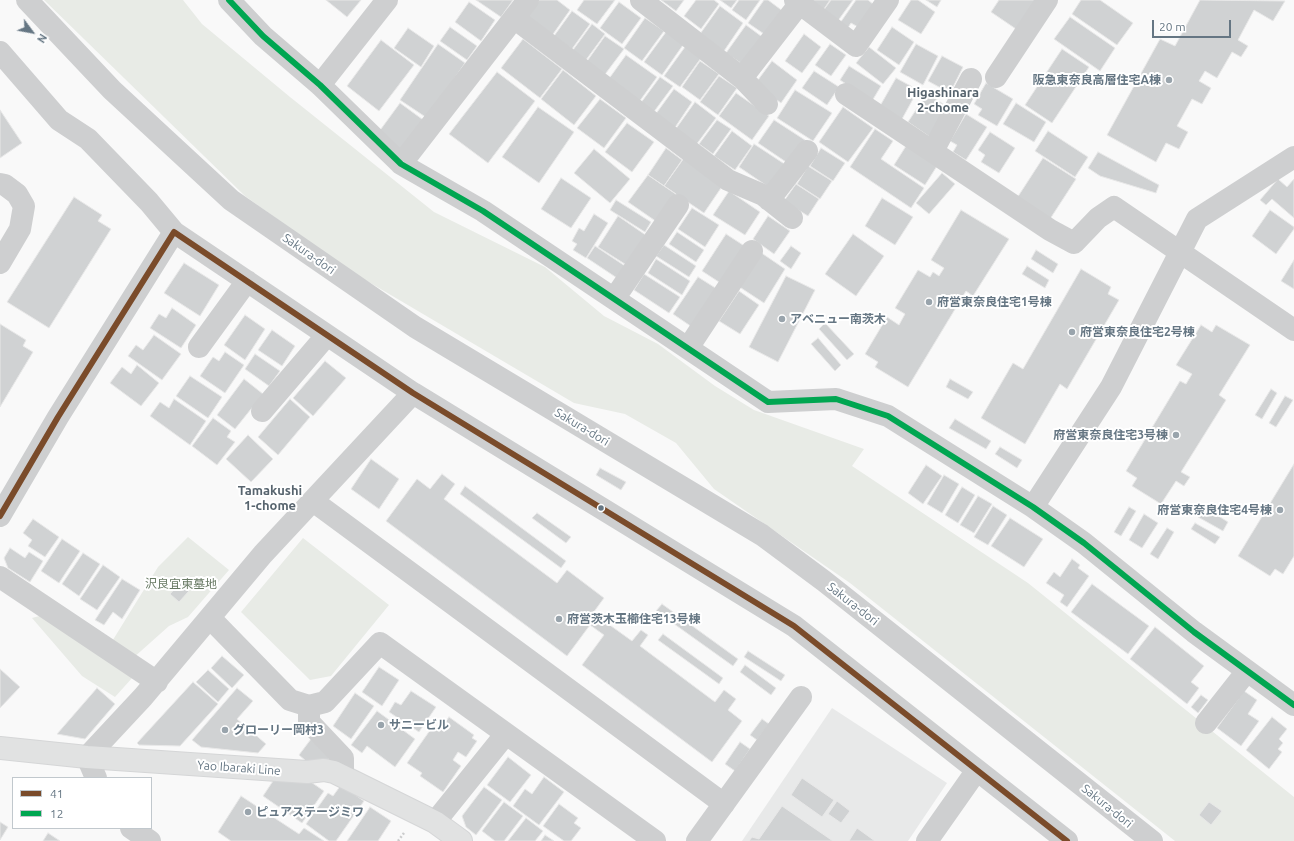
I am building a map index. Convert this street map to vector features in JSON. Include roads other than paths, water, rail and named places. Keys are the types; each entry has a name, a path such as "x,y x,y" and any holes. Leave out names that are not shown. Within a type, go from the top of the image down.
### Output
{"main road":[{"name":"Yao Ibaraki Line","path":"0,748 87,757 307,772 324,770 343,776 435,822 461,841"}],"street":[{"name":"Sakura-dori","path":"27,0 112,90 231,200 415,327 762,535 824,581 1152,841"},
{"path":"229,0 263,36 320,85 401,164 483,211 768,402 836,399 888,416 1033,507 1084,543 1194,632 1294,705"},
{"path":"320,85 387,0"},
{"path":"401,164 528,0"},
{"path":"641,0 742,78 767,104"},
{"path":"742,78 797,2 856,46 888,0"},
{"path":"996,76 1047,0"},
{"path":"514,18 728,180 763,196 792,218"},
{"path":"0,52 59,120 88,140 149,202 174,232 413,393 794,626 1067,841"},
{"path":"933,151 971,80"},
{"path":"846,94 1050,230 1074,244 1098,218 1114,207 1294,330"},
{"path":"769,200 806,151"},
{"path":"1033,507 1111,387 1181,253 1197,219 1294,157"},
{"path":"0,184 5,185 17,194 24,206 20,228 0,263"},
{"path":"614,299 678,205"},
{"path":"0,516 58,417 174,232"},
{"path":"688,348 752,251"},
{"path":"199,346 247,281"},
{"path":"262,411 327,335"},
{"path":"96,777 87,757 157,682 263,554 413,393"},
{"path":"313,501 724,804"},
{"path":"0,577 157,682"},
{"path":"210,618 290,700 309,706 325,702 380,643 505,735 655,841"},
{"path":"1206,723 1247,671"},
{"path":"697,841 801,697"},
{"path":"309,706 309,722 344,758 343,776"},
{"path":"435,822 505,735"},
{"path":"927,841 977,770"},
{"path":"132,829 150,841"}],"place":[{"name":"阪急東奈良高層住宅A棟","path":"1169,80"},
{"name":"府営東奈良住宅1号棟","path":"929,302"},
{"name":"アベニュー南茨木","path":"782,319"},
{"name":"府営東奈良住宅2号棟","path":"1072,332"},
{"name":"府営東奈良住宅3号棟","path":"1176,435"},
{"name":"府営東奈良住宅4号棟","path":"1280,510"},
{"name":"府営茨木玉櫛住宅13号棟","path":"559,619"},
{"name":"サニービル","path":"381,725"},
{"name":"グローリー岡村3","path":"225,730"},
{"name":"ピュアステージミワ","path":"248,812"}],"district":[{"name":"Higashinara 2-chome","path":"943,100"},
{"name":"Tamakushi 1-chome","path":"270,498"}],"park label":[{"name":"沢良宜東墓地","path":"181,584"}]}
